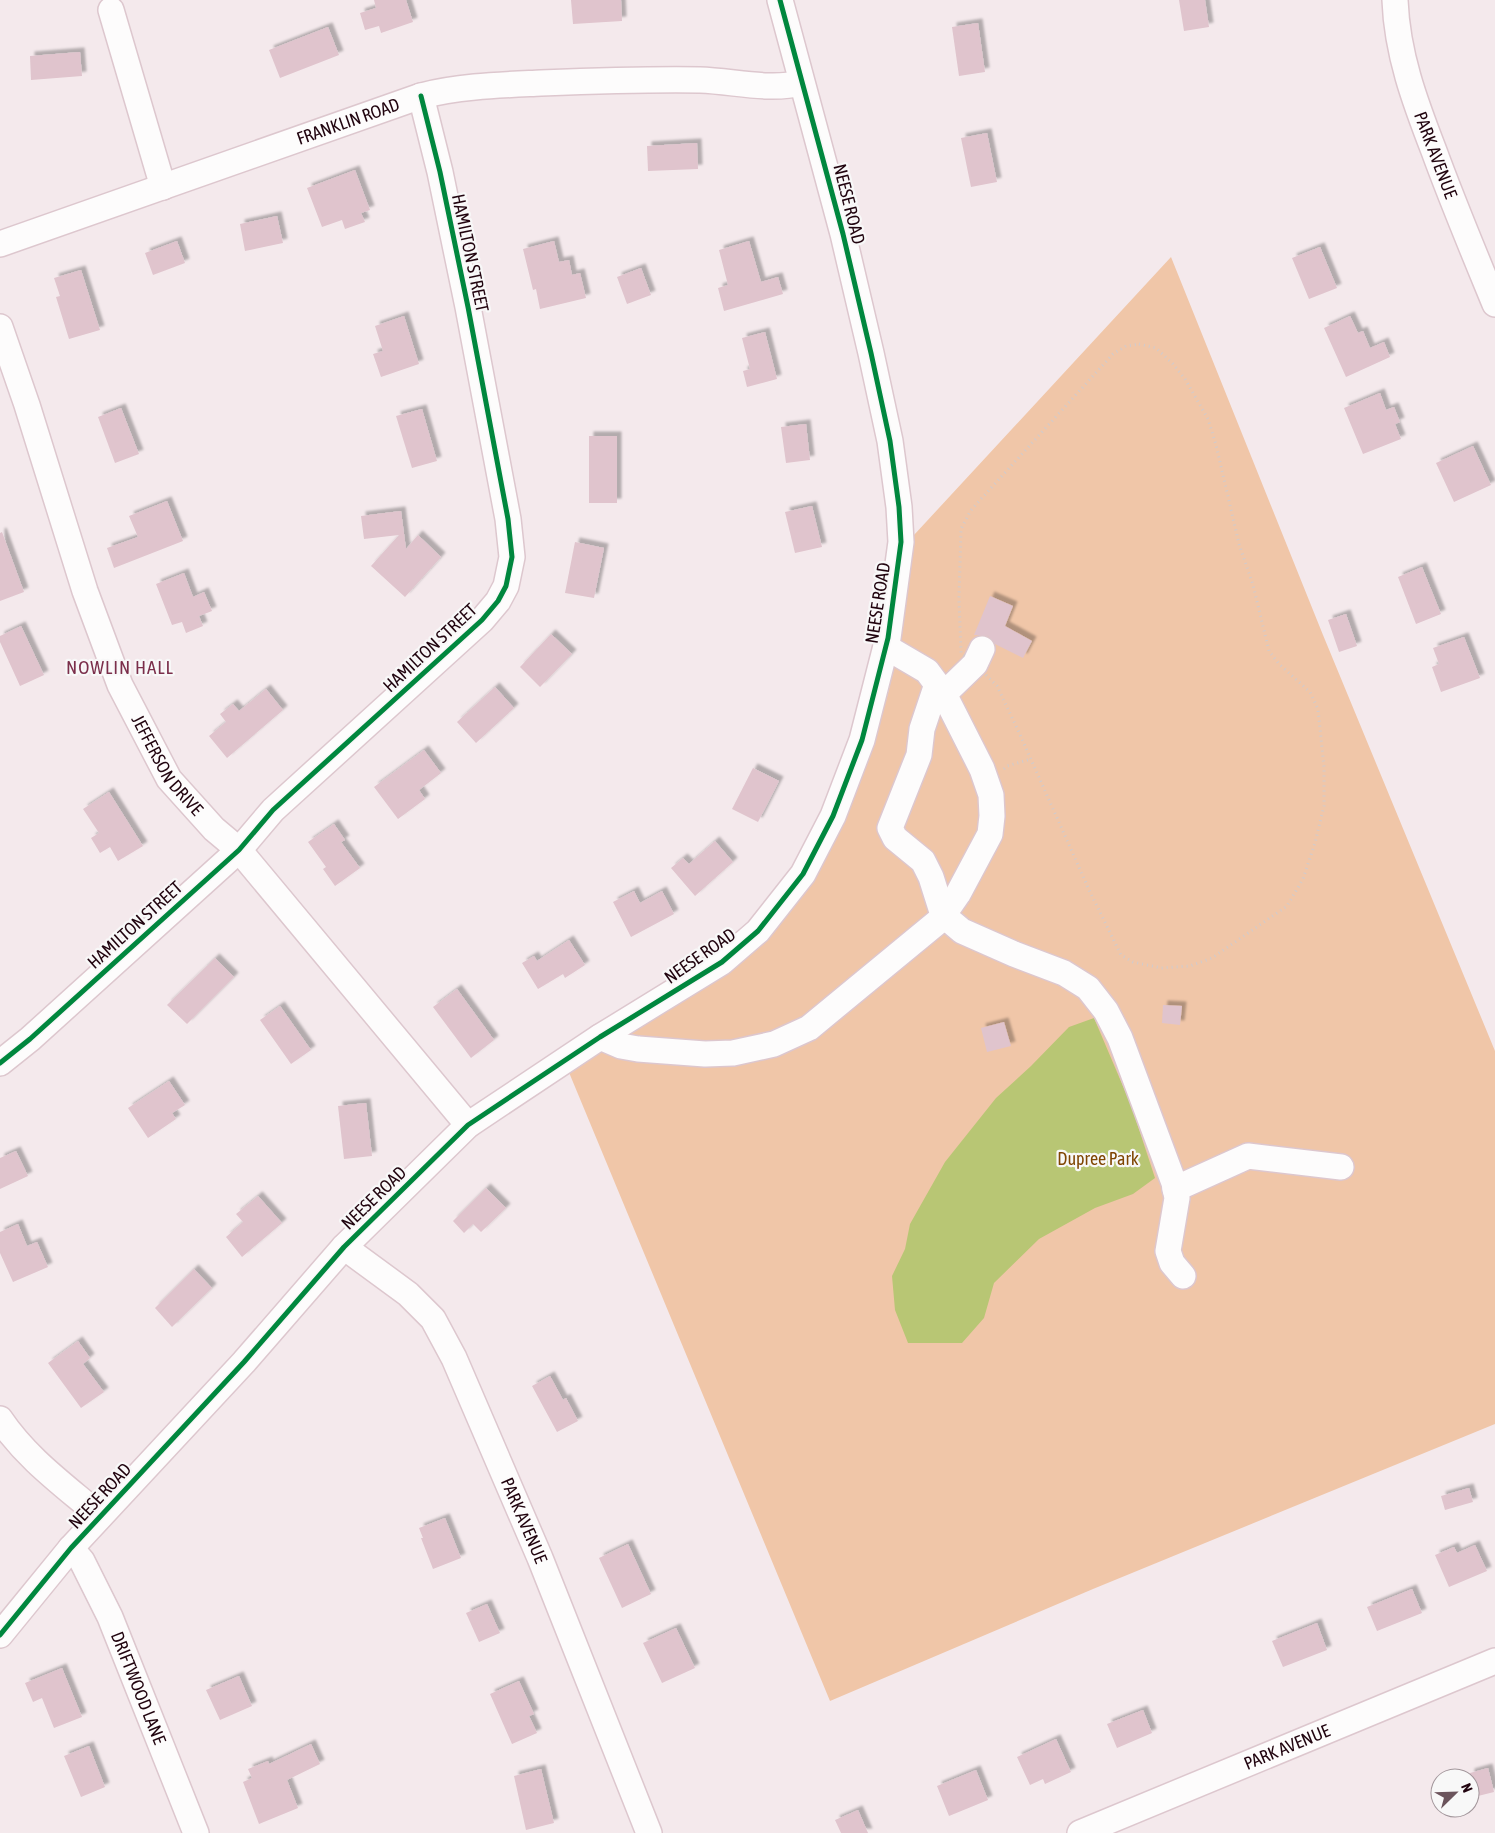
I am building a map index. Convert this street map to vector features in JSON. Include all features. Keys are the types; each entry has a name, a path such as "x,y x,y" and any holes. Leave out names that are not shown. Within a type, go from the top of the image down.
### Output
{"street":[{"name":"NEESE ROAD","path":"0,1635 71,1548 244,1362 344,1247 468,1125 600,1037 722,962 758,931 802,874 833,816 862,740 886,647 901,542 900,507 895,469 874,363 845,244 780,0"},
{"name":"PARK AVENUE","path":"1395,0 1399,46 1406,72 1444,177 1495,304"},
{"path":"111,10 163,187"},
{"name":"FRANKLIN ROAD","path":"0,244 421,96 445,90 478,86 568,82 700,80 786,87 801,83"},
{"name":"HAMILTON STREET","path":"0,1063 30,1039 238,850 273,810 482,620 498,601 506,586 512,557 508,519 468,307 440,172 421,96"},
{"name":"JEFFERSON DRIVE","path":"0,327 27,405 85,590 120,685 169,779 214,828 238,850 468,1125"},
{"path":"600,1037 621,1046 638,1049 705,1054 733,1053 774,1044 809,1028 940,920 958,894 990,834 992,816 991,795 982,769 941,689 927,671 886,647"},
{"path":"978,656 941,689 922,729 919,755 890,828 895,838 923,861 931,877 943,915 962,931 1064,973 1088,988 1106,1011 1120,1038 1176,1189 1177,1198 1168,1251 1172,1263 1183,1276"},
{"path":"1176,1189 1248,1156 1341,1168"},
{"name":"PARK AVENUE","path":"344,1247 408,1294 433,1319 454,1358 540,1558 649,1833"},
{"path":"0,1418 13,1438 34,1460 100,1516"},
{"name":"DRIFTWOOD LANE","path":"71,1548 82,1560 110,1616 196,1833"},
{"name":"PARK AVENUE","path":"1080,1833 1495,1662"}],"path":[{"path":"1139,344 1156,348 1185,379 1208,419 1216,444 1239,544 1253,586 1269,651 1279,664 1310,692 1318,709 1324,767 1324,806 1303,879 1287,906 1212,958 1190,966 1161,968 1133,962 1122,956 1090,892 997,686 978,656 960,653 961,529 971,510 1112,354 1126,346 1139,344"},
{"path":"987,784 1008,766 1031,759"}],"green space":[{"name":"Dupree Park","path":"1171,257 1323,635 1495,1051 1495,1424 1093,1589 830,1701 568,1070 768,937 804,893 829,851 870,752 887,697 900,643 914,535"}],"shaded area":[{"path":"1094,1018 1131,1105 1155,1178 1133,1194 1095,1208 1039,1239 994,1283 984,1318 962,1343 908,1343 895,1310 892,1276 905,1249 910,1224 945,1162 996,1098 1069,1027"}],"building":[{"path":"374,0 406,0 413,22 381,33 379,26 365,30 360,13 376,8"},
{"path":"571,0 621,0 622,21 573,24"},
{"path":"1179,0 1205,0 1209,27 1184,31"},
{"path":"978,23 985,72 959,76 952,27"},
{"path":"328,27 339,55 280,78 269,50"},
{"path":"80,52 82,76 31,80 30,56"},
{"path":"987,133 997,182 971,187 961,138"},
{"path":"697,143 698,169 648,171 647,146"},
{"path":"355,170 370,210 361,213 365,222 345,229 342,220 322,227 307,188"},
{"path":"277,216 283,243 245,251 240,224"},
{"path":"177,241 185,263 153,275 145,253"},
{"path":"554,241 559,262 569,260 572,275 580,273 586,298 540,309 536,289 533,290 523,249"},
{"path":"749,241 761,282 778,277 783,294 724,311 718,288 728,285 719,250"},
{"path":"1320,247 1337,288 1309,299 1292,258"},
{"path":"641,268 651,295 627,304 617,277"},
{"path":"81,270 100,330 69,339 56,297 60,296 54,278"},
{"path":"404,316 419,364 381,377 373,354 383,351 375,326"},
{"path":"1350,316 1358,333 1363,331 1370,348 1384,342 1390,357 1346,377 1324,328"},
{"path":"765,332 777,379 747,387 743,371 750,369 742,338"},
{"path":"1380,393 1386,410 1394,407 1400,422 1395,424 1401,439 1363,454 1344,408"},
{"path":"121,408 139,454 115,463 98,417"},
{"path":"422,409 437,461 412,468 396,416"},
{"path":"806,424 810,460 786,463 781,427"},
{"path":"589,436 617,436 617,503 589,503"},
{"path":"1473,446 1491,485 1454,502 1436,463"},
{"path":"167,501 183,541 114,568 107,548 138,537 129,516"},
{"path":"812,506 822,547 795,553 785,512"},
{"path":"401,511 406,549 418,535 441,557 405,597 371,566 399,535 364,539 361,516"},
{"path":"2,532 24,592 0,601 0,533"},
{"path":"575,542 604,548 594,598 565,593"},
{"path":"1422,567 1441,614 1416,624 1398,577"},
{"path":"184,573 193,597 204,592 212,611 199,616 203,626 186,633 182,622 172,625 156,584"},
{"path":"990,596 1013,606 1005,626 1032,641 1023,658 995,644 988,636 974,635"},
{"path":"1346,614 1357,646 1339,652 1328,620"},
{"path":"21,626 44,675 20,686 0,642 0,636"},
{"path":"551,634 572,654 540,687 520,667"},
{"path":"1464,637 1480,678 1441,692 1432,667 1439,664 1433,648"},
{"path":"495,687 514,708 476,743 457,722"},
{"path":"266,689 283,710 227,758 209,736 226,722 220,714 233,704 239,711"},
{"path":"424,750 441,773 419,790 425,799 398,819 374,787"},
{"path":"753,768 779,781 758,822 732,809"},
{"path":"109,792 143,846 118,861 110,847 100,853 91,838 99,833 83,809"},
{"path":"334,824 345,840 341,842 360,868 335,886 323,869 326,867 308,842"},
{"path":"715,841 733,862 695,896 671,868 683,858 689,864"},
{"path":"634,891 640,903 662,891 674,914 631,937 613,902"},
{"path":"569,940 585,965 565,978 563,974 538,989 522,963 534,956 537,961"},
{"path":"215,958 234,977 187,1024 167,1005"},
{"path":"457,989 494,1040 471,1058 433,1007"},
{"path":"1163,1005 1182,1006 1180,1025 1162,1023"},
{"path":"280,1006 311,1050 291,1064 260,1020"},
{"path":"1004,1022 1011,1046 987,1052 981,1028"},
{"path":"169,1081 185,1105 172,1113 176,1119 148,1138 128,1108"},
{"path":"366,1103 372,1156 344,1159 338,1106"},
{"path":"16,1151 28,1176 0,1189 0,1158"},
{"path":"486,1188 506,1208 481,1232 473,1224 464,1233 453,1221"},
{"path":"258,1196 282,1223 242,1257 226,1237 243,1222 236,1214"},
{"path":"18,1224 27,1246 37,1242 48,1267 13,1282 0,1253 0,1232"},
{"path":"194,1269 212,1288 172,1327 155,1308"},
{"path":"78,1341 90,1358 83,1364 104,1392 81,1408 48,1363"},
{"path":"550,1376 563,1400 566,1398 578,1421 557,1432 532,1386"},
{"path":"1469,1488 1473,1502 1445,1510 1441,1496"},
{"path":"445,1518 461,1558 433,1569 419,1528"},
{"path":"628,1544 651,1594 622,1608 599,1558"},
{"path":"1475,1545 1487,1571 1449,1587 1435,1555 1454,1547 1457,1553"},
{"path":"1412,1589 1422,1613 1377,1631 1367,1607"},
{"path":"487,1604 500,1633 479,1642 466,1613"},
{"path":"1317,1623 1327,1650 1283,1667 1272,1641"},
{"path":"676,1628 695,1668 662,1683 643,1643"},
{"path":"62,1668 82,1717 54,1728 42,1698 33,1702 25,1683"},
{"path":"239,1676 252,1706 220,1720 206,1690"},
{"path":"519,1681 534,1714 529,1716 537,1733 512,1744 490,1694"},
{"path":"1143,1710 1152,1733 1117,1748 1107,1724"},
{"path":"1056,1739 1071,1772 1045,1784 1043,1779 1030,1785 1017,1757"},
{"path":"311,1744 320,1764 287,1780 298,1808 259,1824 243,1782 252,1778 248,1769 268,1761 269,1764"},
{"path":"89,1746 105,1787 81,1797 64,1756"},
{"path":"1488,1768 1494,1792 1480,1796 1480,1770"},
{"path":"541,1769 554,1823 526,1830 514,1776"},
{"path":"976,1770 988,1800 949,1816 937,1786"},
{"path":"858,1810 868,1833 841,1833 835,1820"}],"cycle path":[{"path":"0,1635 71,1548 244,1362 344,1247 468,1125 600,1037 722,962 758,931 803,874 833,816 862,740 888,638 901,542 899,507 890,441 871,353 843,234 780,0"},
{"path":"0,1063 30,1039 239,850 273,810 482,620 498,601 506,586 512,557 508,519 468,307 440,172 421,96"}],"district":[{"name":"NOWLIN HALL","path":"120,667"}]}
